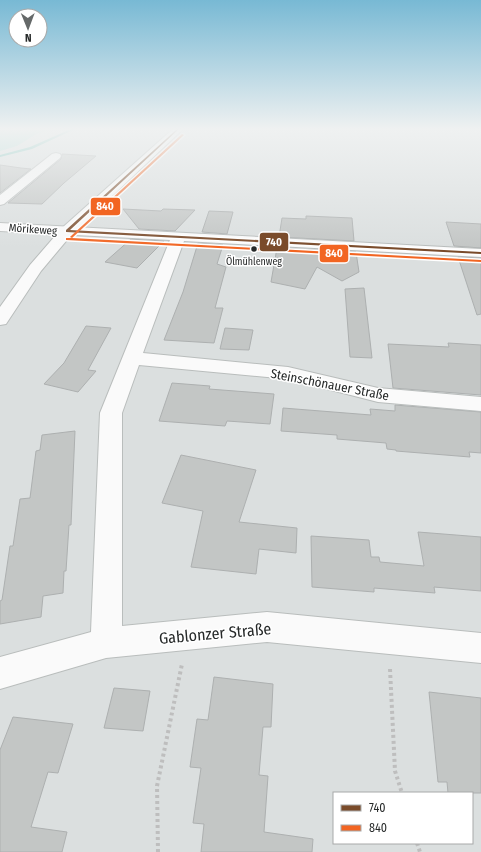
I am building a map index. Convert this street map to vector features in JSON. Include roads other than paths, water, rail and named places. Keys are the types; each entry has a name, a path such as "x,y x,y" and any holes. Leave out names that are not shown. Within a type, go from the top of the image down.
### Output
{"street":[{"path":"0,201 40,169"},
{"path":"0,320 35,268 67,231 135,169"},
{"name":"Mörikeweg","path":"0,226 67,231 481,253"},
{"path":"106,643 110,414 179,236"},
{"name":"Steinschönauer Straße","path":"131,358 288,373 378,395 481,404"},
{"name":"Gablonzer Straße","path":"0,673 106,643 267,627 481,648"}],"place":[{"name":"Ölmühlenweg","path":"254,249"}]}
